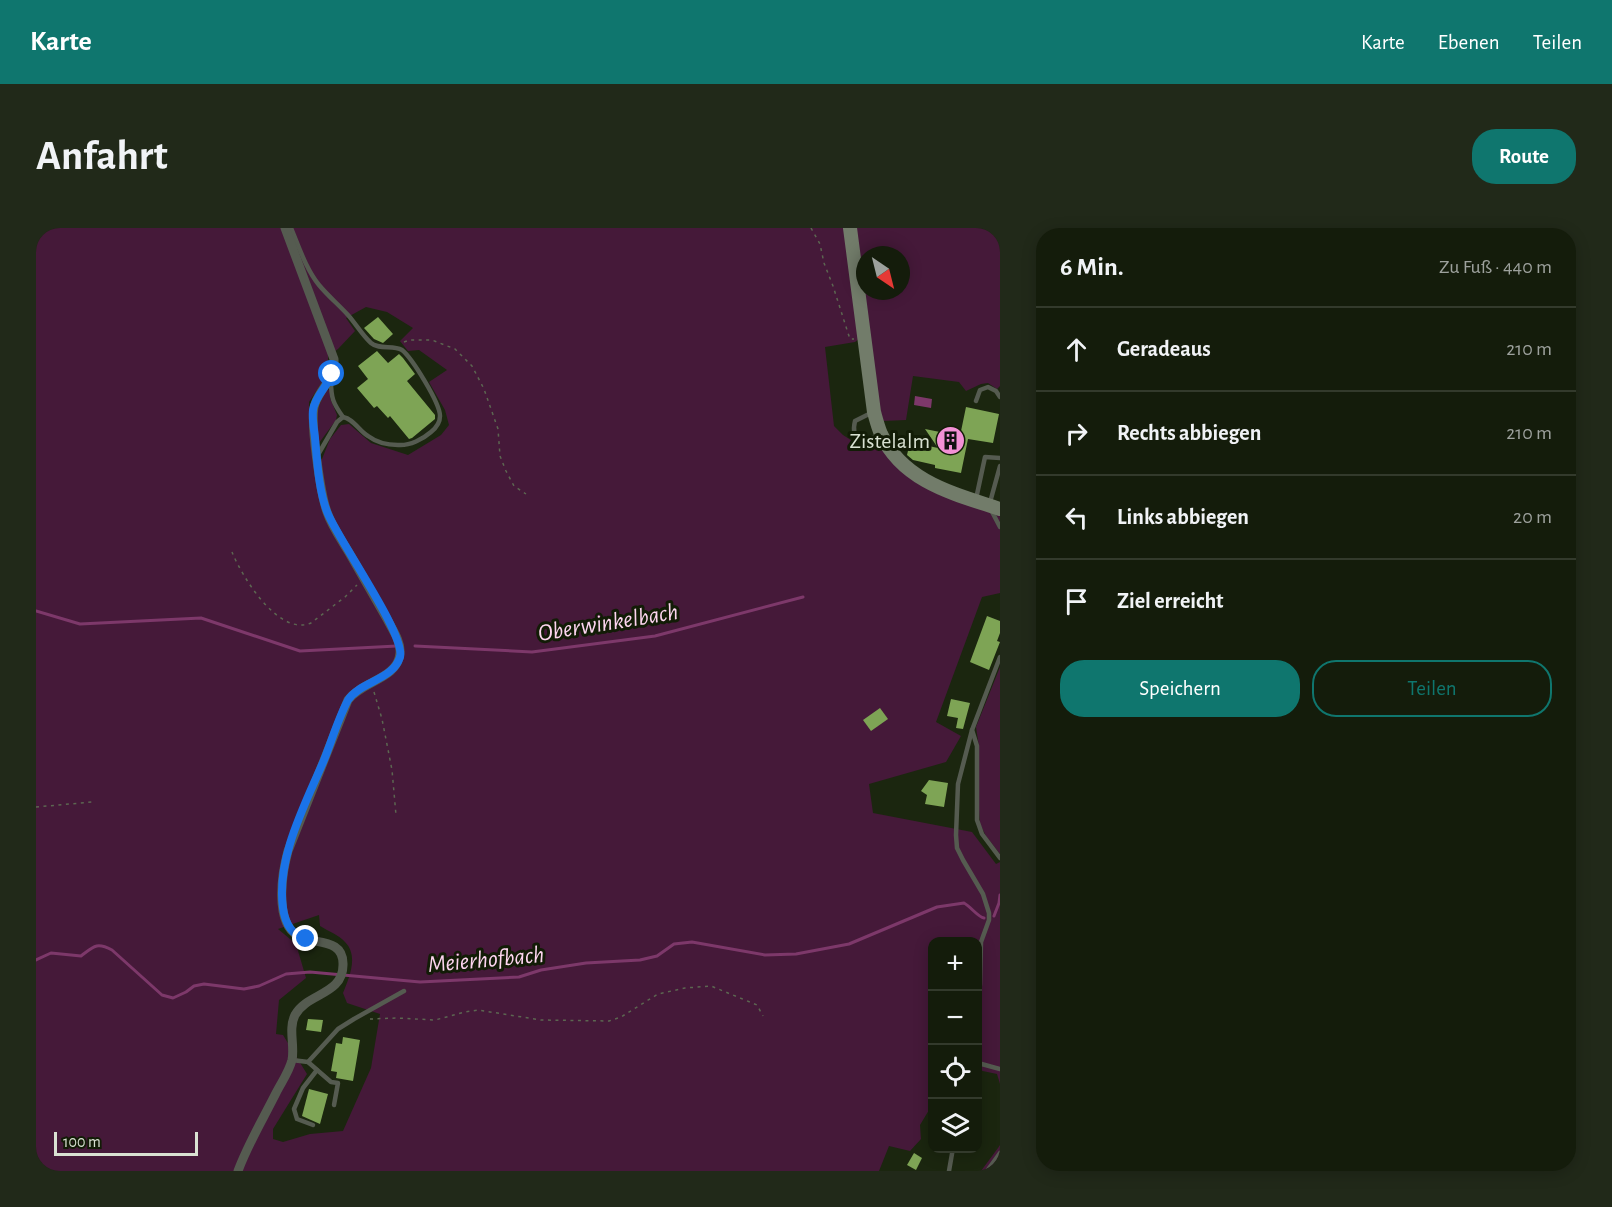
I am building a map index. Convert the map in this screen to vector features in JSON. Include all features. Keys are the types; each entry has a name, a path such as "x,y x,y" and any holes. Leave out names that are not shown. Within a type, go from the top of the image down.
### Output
{"main road":[{"path":"850,228 874,412 882,435 906,467 922,480 945,491 988,506"}],"street":[{"path":"238,1171 292,1060 295,1015 305,1004 334,987 343,970 342,957 334,947 326,942 297,936 288,926 284,912 282,881 292,837 343,710 354,693 390,672 400,655 397,637 326,511 317,458 313,409 316,400 331,378 334,366 333,353 285,228"},
{"path":"36,1164 38,1171"}],"lane":[{"path":"291,228 304,262 317,282 350,316 362,333 374,345 400,349 411,359 435,400 440,416 438,425 430,433 412,443 400,446 366,436 348,418 343,417 334,404 331,396 331,378"},
{"path":"976,401 980,390 988,387 1000,397"},
{"path":"874,412 855,421 855,434 864,440 882,435"},
{"path":"317,458 321,447 337,422 343,417"},
{"path":"1000,458 985,457 988,506 1000,527"},
{"path":"988,506 1000,466"},
{"path":"979,991 981,942 989,913 983,894 957,848 958,784 972,730 1000,657"},
{"path":"972,730 977,746 977,820 982,834 1000,858"},
{"path":"308,1062 338,1029 404,991"},
{"path":"292,1060 308,1062 332,1082 338,1083 334,1105"},
{"path":"982,1064 1000,1069"},
{"path":"313,1125 297,1119 294,1109 303,1088 317,1070"},
{"path":"949,1171 952,1153"},
{"path":"987,1171 1000,1153"}],"path":[{"path":"811,228 820,244 824,263 850,339 864,340"},
{"path":"389,347 410,340 432,340 454,349 472,366 484,389 498,429 500,456 506,471 514,486 526,494"},
{"path":"232,552 242,574 267,607 289,623 299,626 311,623 345,597 364,578"},
{"path":"371,682 393,770 396,815"},
{"path":"36,807 92,801"},
{"path":"354,1019 435,1020 465,1011 478,1010 541,1020 609,1021 621,1017 658,994 685,988 711,986 757,1005 763,1016"}],"shaded area":[{"path":"36,228 846,228 860,338 855,342 825,347 834,426 857,444 874,445 885,451 918,483 940,495 1000,514 1000,593 982,597 936,722 961,736 946,762 869,784 873,813 972,832 996,864 1000,862 1000,1084 997,1074 982,1071 982,937 928,937 928,1112 920,1125 921,1139 910,1151 889,1146 879,1171 36,1171","holes":["366,307 387,312 413,328 400,341 408,351 419,350 447,370 429,382 445,410 449,425 441,435 408,455 371,443 349,424 341,425 330,439 322,459 314,461 309,402 328,373 328,356 355,331 346,318","319,915 320,926 337,935 349,948 352,967 343,993 347,1003 380,1014 371,1068 343,1131 310,1134 283,1142 273,1139 273,1129 307,1074 283,1035 276,1034 279,1000 306,978 296,944 278,929"]},
{"path":"854,228 1000,228 1000,386 997,389 988,383 981,384 966,391 959,382 913,376 906,420 883,421 877,399 864,300 910,300 910,246 856,246"},
{"path":"327,389 330,390 330,398 337,415 336,420 319,443 317,415"},
{"path":"915,396 932,399 931,408 914,405"},
{"path":"1000,667 1000,854 980,824 979,747 976,727"},
{"path":"1000,1145 1000,1171 981,1171 998,1148"}],"building":[{"path":"378,317 393,334 383,343 374,339 364,328"},
{"path":"377,351 388,363 399,354 403,358 415,374 407,381 435,415 435,419 412,438 409,439 390,416 388,418 377,406 374,408 357,388 368,379 358,366"},
{"name":"Zistelalm","path":"966,407 999,414 993,443 968,439 961,473 935,468 935,465 913,460 907,455 910,442 938,448 925,429 960,436"},
{"path":"987,616 1000,621 997,641 1000,642 989,670 970,662"},
{"path":"951,699 970,703 963,729 956,728 958,718 947,716"},
{"path":"880,708 888,719 871,731 863,720"},
{"path":"929,780 948,783 944,807 925,804 927,795 921,791"},
{"path":"308,1019 323,1020 321,1032 306,1030"},
{"path":"343,1037 360,1040 353,1081 336,1078 337,1072 331,1071 336,1043 342,1044"},
{"path":"309,1089 328,1094 320,1124 302,1116"},
{"path":"914,1153 922,1158 916,1170 907,1165"}],"waterway":[{"name":"Oberwinkelbach","path":"415,646 532,652 655,636 803,597"},
{"name":"Oberwinkelbach","path":"36,611 80,624 201,618 300,651 397,646"},
{"name":"Meierhofbach","path":"994,916 1000,895"},
{"name":"Meierhofbach","path":"36,960 51,953 81,956 93,948 103,946 112,950 162,995 173,998 194,986 204,984 244,989 259,986 286,974 310,972 420,982 519,977 541,970 586,963 640,960 657,956 674,944 692,942 765,955 796,954 849,944 937,907 964,903 984,918"}],"place":[{"name":"Zistelalm","path":"951,440"}],"route":[{"path":"306,939 293,932 284,916 282,881 288,851 348,700 357,690 390,672 400,655 397,637 326,511 317,458 313,413 316,400 332,374"}]}
